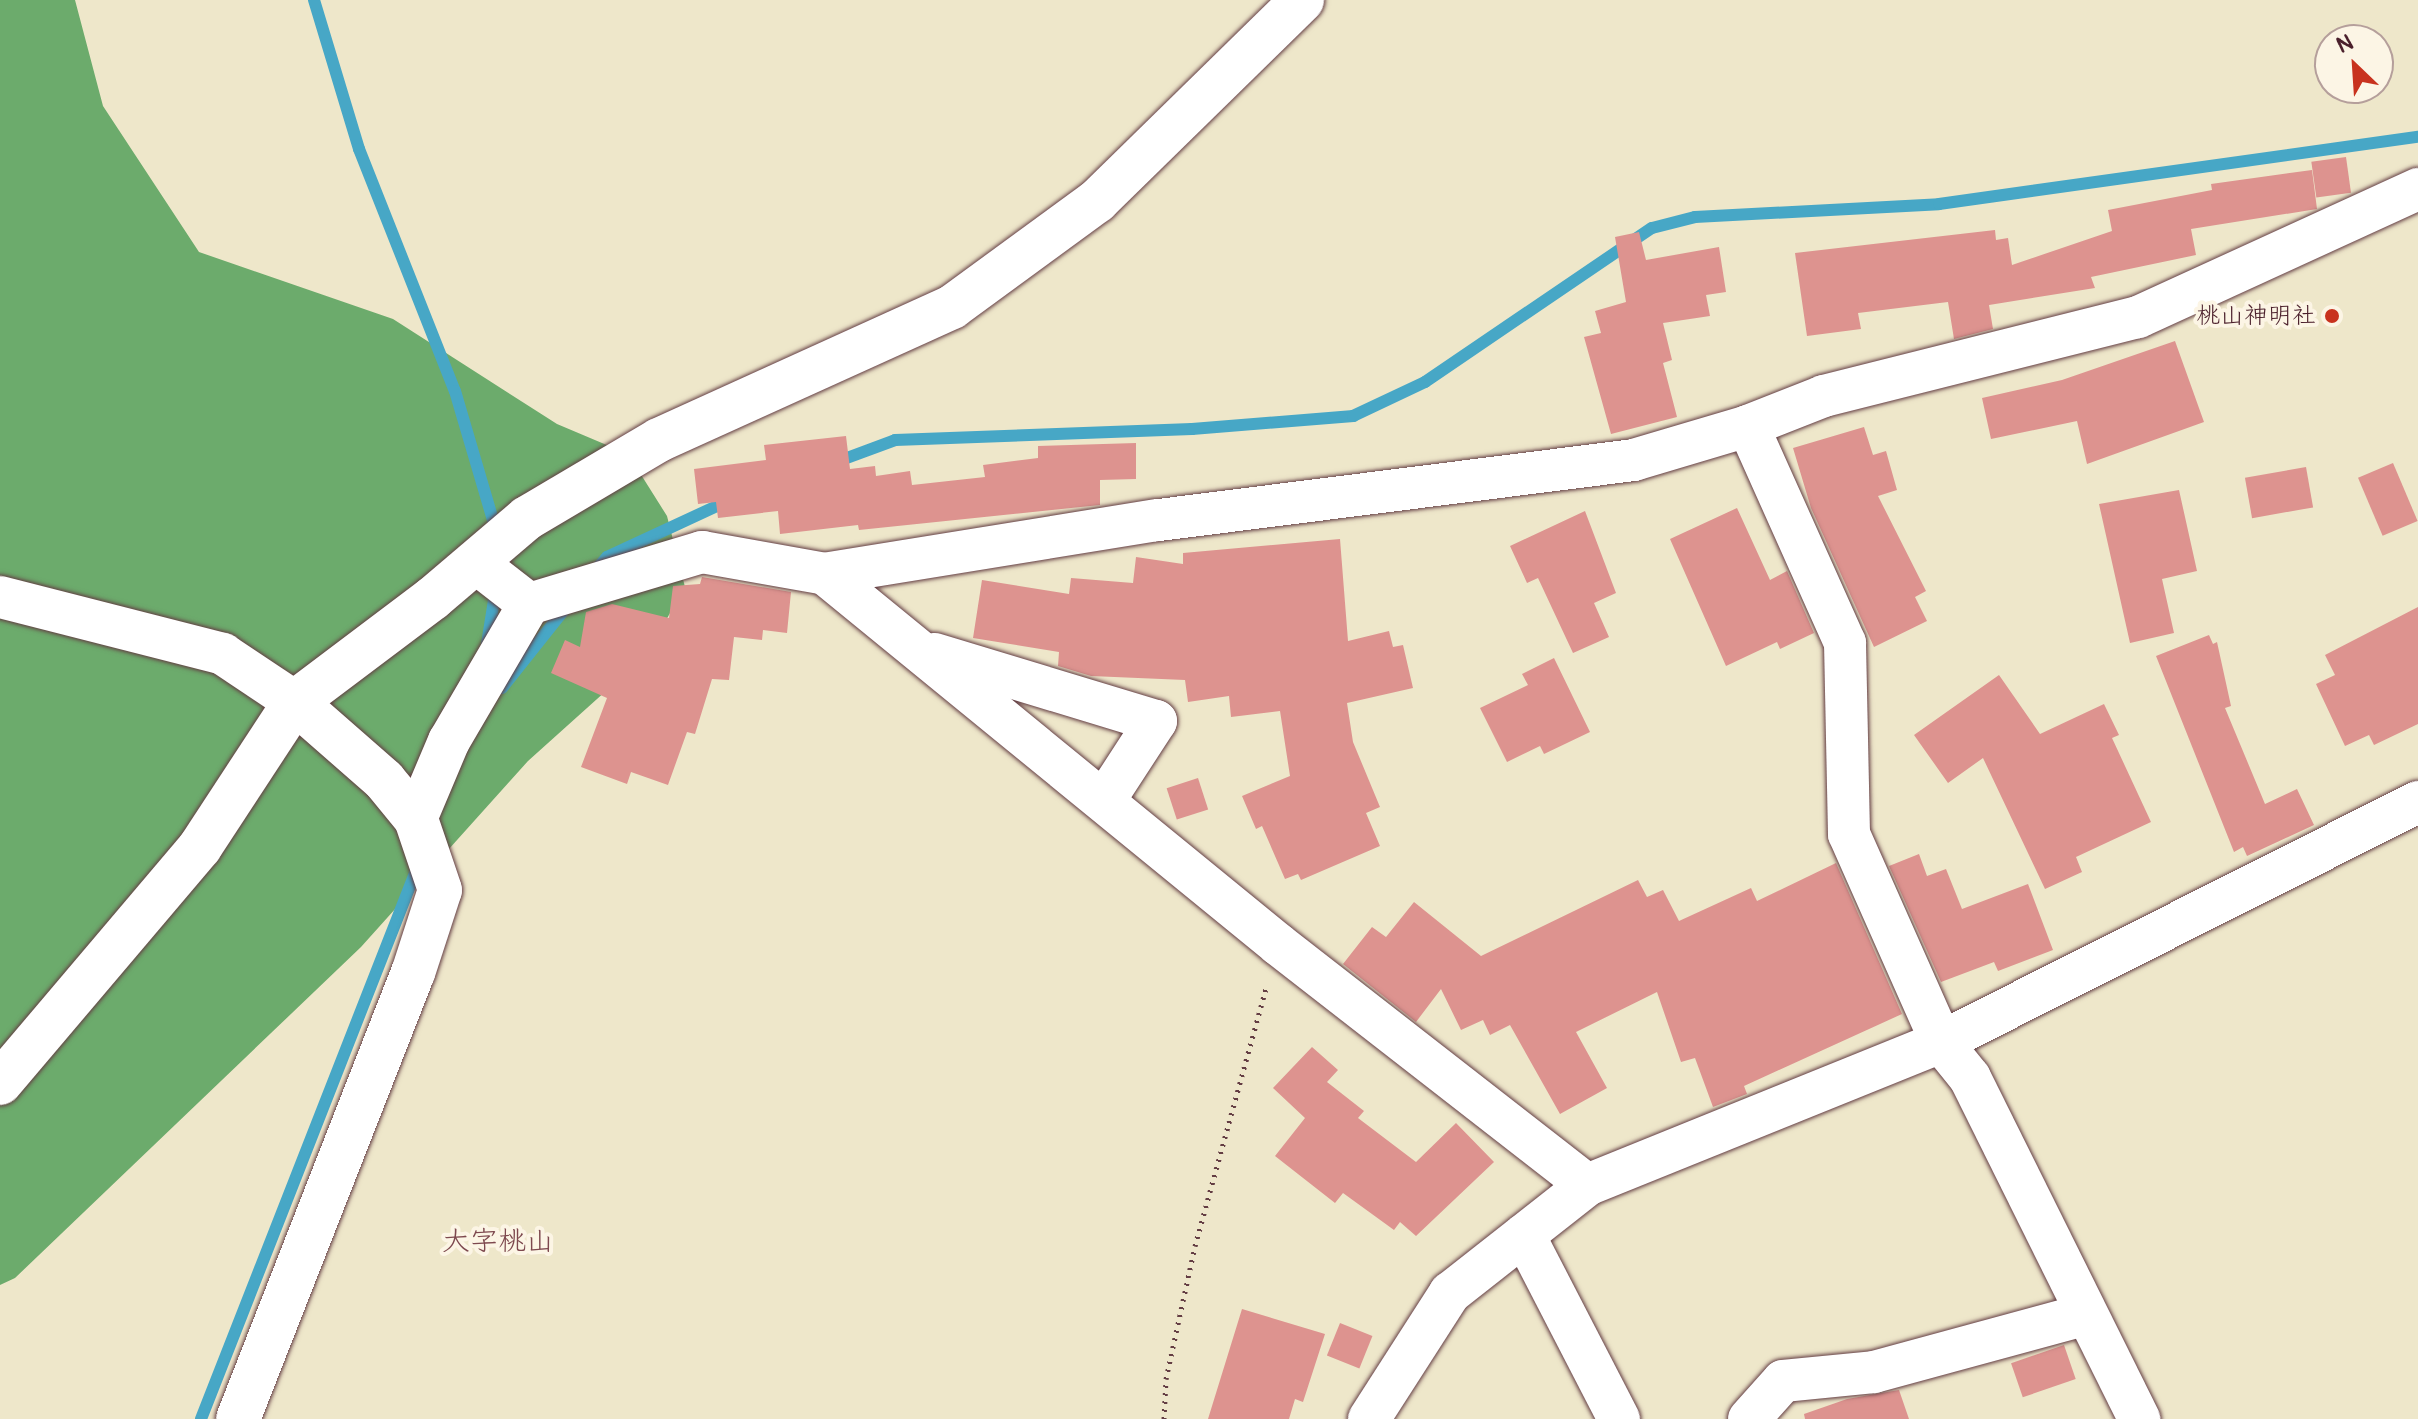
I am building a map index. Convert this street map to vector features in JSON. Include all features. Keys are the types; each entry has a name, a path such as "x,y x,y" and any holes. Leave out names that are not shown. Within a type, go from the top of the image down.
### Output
{"street":[{"path":"0,1083 200,847 295,702 527,518 659,440 952,307 1097,201 1302,0"},
{"path":"416,819 449,741 529,604 702,552 825,574 1157,520 1634,460 1748,426 1824,396 2138,317 2418,189"},
{"path":"1748,426 1845,643 1849,834 1941,1042 1970,1078 2084,1315 2139,1419"},
{"path":"475,562 529,604"},
{"path":"825,574 1279,945 1587,1185"},
{"path":"0,597 223,654 295,702 384,780 416,819 440,890 413,973 238,1419"},
{"path":"915,648 1156,721 1104,801"},
{"path":"1369,1419 1450,1293 1587,1185 1941,1042 2418,802"},
{"path":"1524,1235 1619,1419"},
{"path":"1749,1419 1783,1381 1874,1372 2084,1315"}],"path":[{"path":"1164,1419 1166,1379 1195,1246 1279,945"}],"green space":[{"path":"0,0 75,0 103,106 199,252 393,319 557,424 628,454 667,516 685,587 646,655 528,761 361,947 15,1278 0,1285"}],"building":[{"path":"2346,157 2351,193 2316,198 2311,162"},
{"path":"2312,170 2317,209 2191,229 2196,255 2091,277 2095,288 1989,305 1993,329 1954,339 1948,302 1858,313 1861,329 1807,336 1795,253 1995,230 1996,240 2008,238 2012,265 2112,231 2108,210 2212,190 2211,184"},
{"path":"1639,232 1646,260 1719,247 1726,292 1706,295 1710,316 1663,323 1672,360 1663,363 1677,417 1611,434 1584,337 1601,333 1595,311 1626,302 1615,237"},
{"path":"2175,341 2204,422 2087,464 2077,421 1991,439 1982,398 2062,380"},
{"path":"1864,427 1873,455 1886,451 1897,490 1878,496 1926,591 1915,597 1927,621 1874,647 1811,508 1793,448"},
{"path":"846,436 850,469 875,466 876,476 910,471 912,485 985,477 983,465 1038,458 1038,446 1136,443 1136,479 1100,480 1100,505 859,530 858,525 780,534 778,511 718,518 716,502 698,504 694,469 766,460 764,445"},
{"path":"2393,463 2418,521 2383,536 2358,478"},
{"path":"2306,467 2313,507 2252,518 2245,478"},
{"path":"2179,490 2197,571 2162,579 2174,633 2130,643 2099,504"},
{"path":"1737,508 1770,580 1787,571 1814,633 1780,649 1777,642 1726,666 1670,539"},
{"path":"1585,511 1616,593 1594,603 1609,637 1573,653 1538,578 1527,583 1510,546"},
{"path":"1340,539 1348,641 1389,631 1393,647 1403,645 1413,688 1347,703 1353,742 1380,807 1366,813 1380,846 1301,880 1298,874 1285,879 1262,826 1256,829 1242,796 1290,776 1280,711 1231,717 1229,696 1188,702 1185,680 1091,676 1058,666 1059,652 973,638 982,580 1069,594 1071,578 1133,583 1136,557 1183,564 1183,553"},
{"path":"702,577 791,592 787,633 763,630 762,640 734,637 729,680 712,679 695,734 687,732 668,785 631,772 627,784 581,767 607,698 551,673 565,640 580,647 586,612 612,604 669,618 673,586 700,584"},
{"path":"2418,607 2418,724 2374,745 2369,735 2345,746 2316,684 2335,675 2325,655"},
{"path":"2209,635 2213,644 2217,642 2231,706 2225,708 2265,804 2297,789 2314,825 2247,856 2243,847 2234,852 2156,656"},
{"path":"1554,658 1590,732 1544,754 1540,746 1507,762 1480,708 1528,685 1522,674"},
{"path":"1999,675 2040,734 2104,704 2119,735 2112,738 2151,822 2076,857 2082,872 2045,889 1983,758 1948,783 1914,735"},
{"path":"1198,778 1208,809 1177,820 1167,788"},
{"path":"1919,854 1927,876 1946,869 1962,909 2028,884 2053,950 1998,971 1994,962 1941,982 1889,866"},
{"path":"1836,863 1902,1014 1744,1086 1747,1094 1713,1107 1695,1058 1681,1062 1657,992 1576,1032 1607,1088 1560,1114 1510,1025 1490,1035 1483,1020 1461,1030 1441,989 1416,1022 1343,964 1372,927 1386,937 1414,902 1481,956 1638,880 1647,897 1663,890 1679,921 1751,888 1757,901"},
{"path":"1312,1047 1338,1070 1327,1082 1364,1111 1358,1118 1416,1162 1456,1123 1494,1162 1416,1236 1400,1222 1394,1230 1343,1193 1335,1203 1275,1156 1305,1118 1273,1088"},
{"path":"1242,1309 1325,1334 1303,1402 1295,1399 1289,1419 1208,1419"},
{"path":"1340,1323 1372,1336 1359,1369 1327,1355"},
{"path":"2064,1345 2076,1379 2023,1397 2011,1363"},
{"path":"1899,1390 1909,1419 1805,1419 1804,1414 1847,1399"}],"waterway":[{"path":"314,0 359,149 455,391 497,534"},
{"path":"836,462 895,440 1192,429 1353,416 1425,382 1652,228 1695,217 1939,204 2418,137"},
{"path":"594,572 607,557 732,499"},
{"path":"487,644 496,588"},
{"path":"502,688 568,605"},
{"path":"201,1419 419,863"}],"place":[{"name":"桃山神明社","path":"2332,316"}],"district":[{"name":"大字桃山","path":"498,1242"}]}
